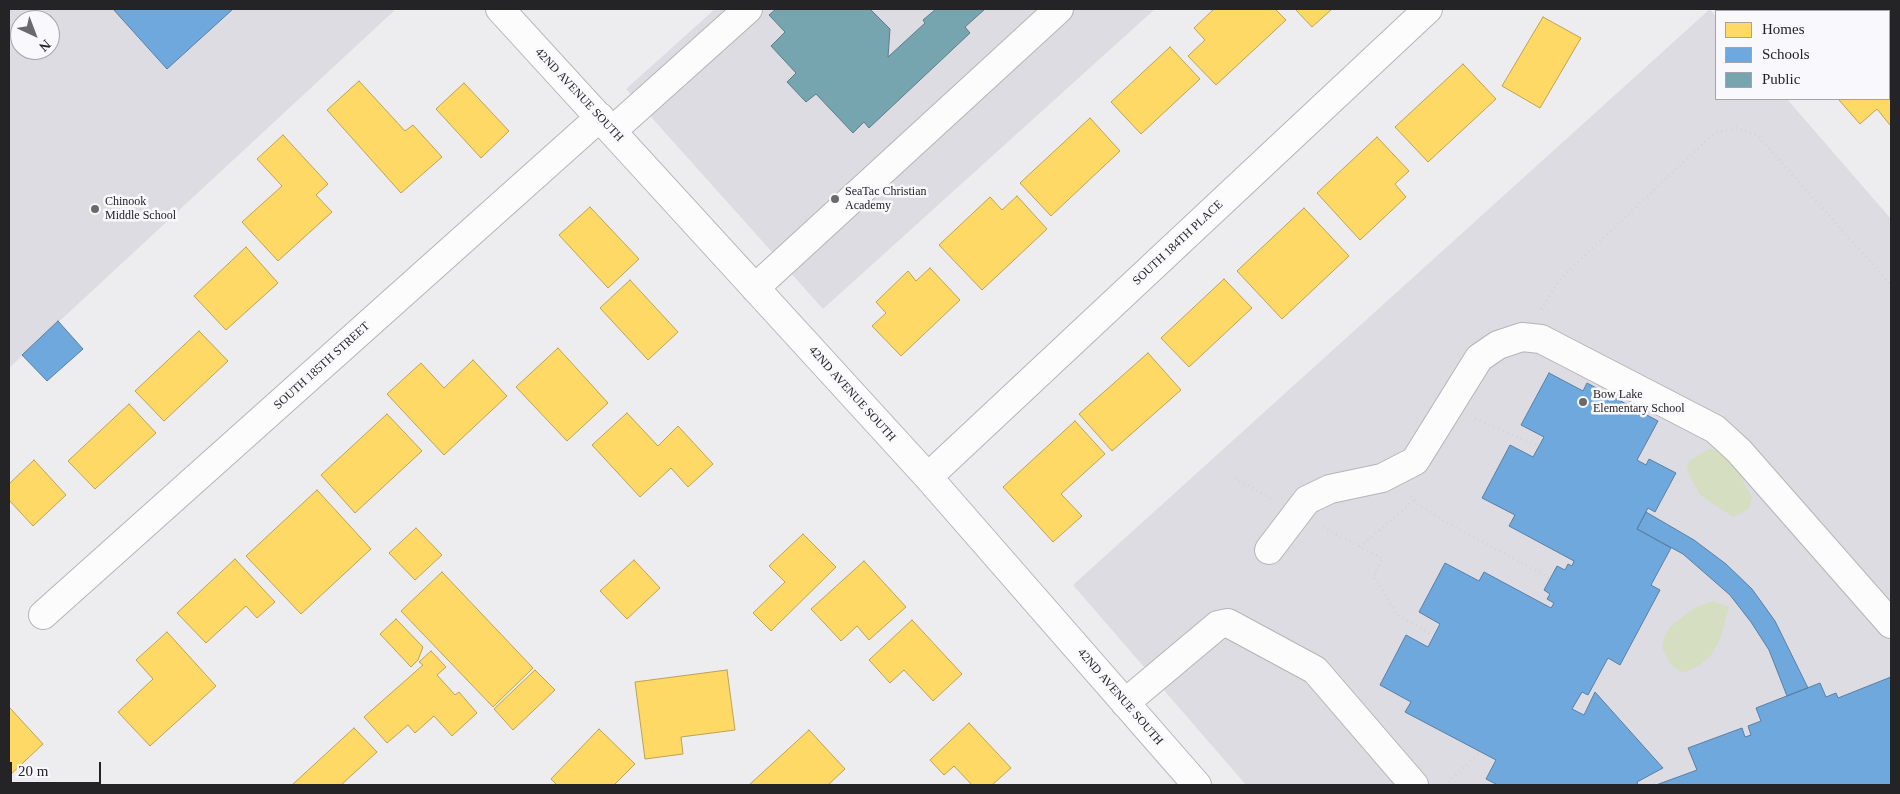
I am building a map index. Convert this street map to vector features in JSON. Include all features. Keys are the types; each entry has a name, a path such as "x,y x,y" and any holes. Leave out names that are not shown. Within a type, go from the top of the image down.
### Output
{"street":[{"name":"42ND AVENUE SOUTH","path":"500,9 928,477 1197,785"},
{"name":"SOUTH 185TH STREET","path":"43,615 606,124 748,9"},
{"path":"755,288 1059,9"},
{"name":"SOUTH 184TH PLACE","path":"928,477 1428,9"},
{"path":"1269,550 1307,500 1330,488 1382,478 1415,462 1479,358 1498,345 1522,337 1541,339 1715,429 1739,451 1891,624"},
{"path":"1125,703 1218,624 1228,623 1314,670 1414,785"}],"path":[{"path":"1522,337 1562,277 1714,133 1736,128 1758,136 1891,285"},
{"path":"1449,407 1538,446"},
{"path":"1400,470 1410,495 1419,505 1442,520 1550,578"},
{"path":"1235,478 1383,559 1373,576 1396,614 1434,635"},
{"path":"1360,547 1414,500"},
{"path":"1444,785 1481,752"}],"shaded area":[{"name":"Chinook Middle School","path":"9,9 396,9 9,368"},
{"name":"SeaTac Christian Academy","path":"715,9 1155,9 823,309 626,89"},
{"name":"Bow Lake Elementary School","path":"1710,9 1715,16 1715,100 1788,100 1891,219 1891,785 1246,785 1073,585"}],"green space":[{"path":"1709,449 1728,453 1752,497 1749,509 1733,517 1700,495 1687,471 1689,461"},
{"path":"1713,601 1729,607 1720,640 1711,655 1699,666 1683,673 1671,665 1662,648 1664,638 1669,628 1688,612"}],"building: Homes":[{"path":"1214,9 1275,9 1286,20 1216,85 1188,56 1205,40 1194,28"},
{"path":"1295,9 1332,9 1312,27"},
{"path":"1891,9 1891,36 1890,10 1864,10"},
{"path":"1543,17 1581,38 1540,108 1502,86"},
{"path":"1170,47 1200,79 1141,134 1111,102"},
{"path":"1891,54 1891,124 1877,109 1860,124 1839,100 1890,100"},
{"path":"1463,64 1496,99 1428,162 1395,127"},
{"path":"359,81 405,131 413,125 442,157 401,193 327,110"},
{"path":"464,83 509,131 481,158 436,109"},
{"path":"1090,118 1120,151 1051,216 1020,183"},
{"path":"283,135 328,184 316,195 332,212 278,261 242,222 282,186 257,159"},
{"path":"1377,137 1409,171 1395,184 1406,197 1360,240 1317,193"},
{"path":"1017,196 1047,229 982,290 939,245 990,197 1002,210"},
{"path":"590,207 639,259 608,288 559,235"},
{"path":"1304,208 1349,256 1282,319 1237,271"},
{"path":"246,247 278,283 226,330 194,296"},
{"path":"930,268 960,300 901,356 872,326 886,313 876,302 908,271 916,281"},
{"path":"1224,279 1252,308 1189,367 1161,338"},
{"path":"630,280 678,332 648,360 600,308"},
{"path":"199,331 228,361 164,421 135,391"},
{"path":"558,348 608,403 567,441 516,387"},
{"path":"1148,353 1181,390 1112,451 1079,414"},
{"path":"473,360 507,396 444,455 387,394 421,363 444,388"},
{"path":"129,404 156,433 95,489 68,461"},
{"path":"627,413 658,446 678,426 713,464 688,487 671,468 640,497 592,445"},
{"path":"387,414 422,451 355,513 321,475"},
{"path":"1075,421 1105,454 1061,494 1082,516 1053,542 1003,487"},
{"path":"34,460 66,495 33,526 9,500 9,484"},
{"path":"317,490 371,549 301,614 246,556"},
{"path":"416,528 442,555 415,580 389,553"},
{"path":"803,534 836,567 771,631 753,613 785,582 769,566"},
{"path":"235,559 275,602 257,618 246,606 206,643 177,613"},
{"path":"634,560 660,588 627,619 600,591"},
{"path":"864,561 906,607 869,640 857,626 841,641 811,609"},
{"path":"442,572 533,668 493,707 401,611"},
{"path":"396,619 423,647 418,660 411,667 380,634"},
{"path":"912,620 962,674 933,701 904,670 890,683 869,660"},
{"path":"167,632 216,686 150,746 118,712 153,679 136,660"},
{"path":"431,651 446,667 437,675 455,695 459,692 477,713 452,736 434,716 415,733 408,725 387,743 364,717 423,665 419,662"},
{"path":"535,670 555,690 513,730 494,709"},
{"path":"727,670 735,730 681,737 683,754 645,759 635,682"},
{"path":"9,707 43,744 9,776"},
{"path":"969,723 1011,768 992,785 972,785 954,766 944,775 930,760"},
{"path":"354,728 377,752 341,785 292,785"},
{"path":"599,729 635,764 614,785 557,785 551,779"},
{"path":"809,730 845,769 828,785 749,785"}],"building: Schools":[{"path":"113,9 233,9 167,69"},
{"path":"58,321 83,349 47,381 22,355"},
{"path":"1549,373 1583,391 1587,383 1658,421 1637,460 1646,465 1649,459 1676,473 1655,512 1648,508 1637,529 1671,548 1651,585 1660,590 1620,665 1608,658 1588,695 1582,692 1572,709 1584,715 1595,692 1663,768 1637,782 1638,785 1498,785 1486,779 1496,760 1405,712 1411,702 1380,685 1406,635 1428,647 1440,624 1419,612 1445,563 1479,581 1484,572 1551,608 1554,603 1547,599 1550,594 1544,590 1557,566 1565,570 1568,564 1572,566 1574,561 1509,526 1515,515 1482,498 1510,445 1533,457 1544,437 1521,425"},
{"path":"1646,512 1694,540 1726,564 1752,589 1775,621 1808,688 1787,696 1769,650 1751,622 1730,595 1683,554 1637,529"},
{"path":"1891,677 1891,785 1656,785 1697,770 1688,748 1742,728 1745,737 1751,735 1748,726 1761,721 1756,708 1820,683 1826,697 1836,693 1838,698"}],"building: Public":[{"path":"776,9 870,9 890,29 888,57 925,23 923,20 936,9 985,9 965,27 970,33 869,128 864,122 853,133 816,94 806,102 787,82 796,73 771,46 785,32 769,15"}],"place":[{"name":"SeaTac Christian Academy","path":"835,199"},
{"name":"Chinook Middle School","path":"95,209"},
{"name":"Bow Lake Elementary School","path":"1583,402"}]}
